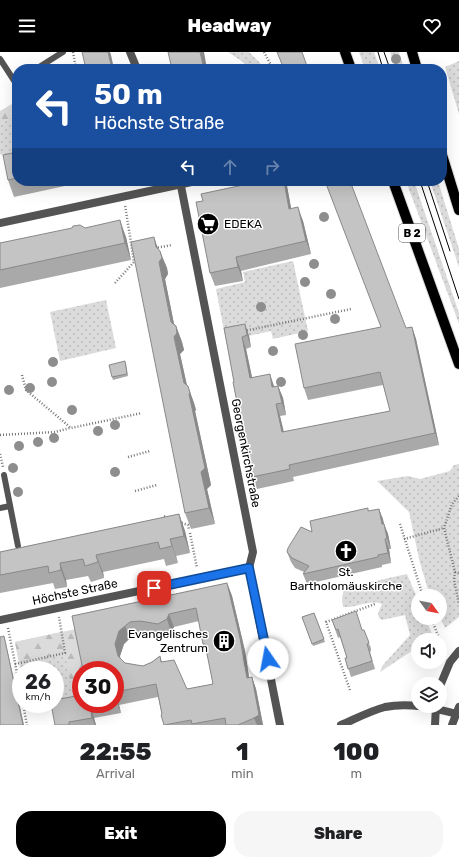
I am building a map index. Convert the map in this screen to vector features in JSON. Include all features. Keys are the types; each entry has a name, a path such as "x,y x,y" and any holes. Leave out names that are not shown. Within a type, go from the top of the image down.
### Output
{"main road":[{"path":"345,52 349,64"},
{"path":"412,52 416,64"},
{"path":"447,171 459,210"},
{"name":"B 2","path":"395,186 459,364"}],"street":[{"path":"130,52 135,64"},
{"path":"0,223 124,197 168,186"},
{"name":"Georgenkirchstraße","path":"181,186 254,552 249,568 280,725"},
{"name":"Höchste Straße","path":"0,620 249,568"},
{"path":"444,677 450,662 459,651"},
{"path":"342,725 386,707 411,706"},
{"path":"447,709 458,711 452,725"},
{"path":"435,713 435,725"}],"lane":[{"path":"44,64 63,52"},
{"path":"0,59 12,77"},
{"path":"4,475 18,546"},
{"path":"0,508 10,506"}],"path":[{"path":"73,52 75,64"},
{"path":"264,52 270,64"},
{"path":"115,283 134,262 124,197"},
{"path":"152,248 172,245"},
{"path":"133,252 139,251"},
{"path":"242,331 351,308"},
{"path":"22,375 26,390 70,428"},
{"path":"0,434 55,432 142,413"},
{"path":"128,457 150,451"},
{"path":"135,491 157,485"},
{"path":"459,496 452,504 444,528 455,572 454,580 459,604"},
{"path":"164,516 188,526 200,579"},
{"path":"400,524 421,589"},
{"path":"404,539 444,528"},
{"path":"455,572 459,573"},
{"path":"350,690 326,622 375,604"},
{"path":"29,661 65,653 57,608"},
{"path":"10,639 15,661"},
{"path":"25,713 27,725"}],"green space":[{"path":"228,52 249,52 260,64 245,64"},
{"path":"359,52 374,52 378,64 363,64"},
{"path":"390,52 399,52 403,64 394,64"},
{"path":"459,61 459,114 447,74 447,66"},
{"path":"12,104 12,117 0,124 0,111"},
{"path":"12,117 12,157 6,157 0,154 0,124"},
{"path":"408,186 416,186 459,313 459,324"},
{"path":"432,186 440,186 459,249 459,267"},
{"path":"293,261 308,331 273,339 271,331 226,341 216,289 245,282 243,272"},
{"path":"106,300 116,348 60,361 50,312"},
{"path":"459,464 459,617 445,628 444,625 447,625 447,589 428,589 420,563 409,512 377,481 408,476 420,479 450,471 454,465"},
{"path":"407,574 413,589 411,589 411,625 428,625 432,633 411,633 411,652 380,672 383,665 410,635 405,615 382,620 379,618 378,613 382,604 372,602 343,607 342,598 344,589"},
{"path":"76,629 83,661 72,661 72,692 65,653 28,661 19,661 15,642"},
{"path":"61,632 76,661 72,661 72,698 64,699 64,661 19,661 15,642"}],"building":[{"path":"82,52 108,52 111,64 85,64"},
{"path":"168,52 200,52 203,64 171,64"},
{"path":"277,52 302,52 306,64 282,64"},
{"path":"12,153 12,179 8,180 3,155"},
{"path":"238,186 285,186 289,209 298,207 306,241 236,257 238,267 210,273 196,202 203,201 201,194"},
{"path":"327,186 352,186 406,328 412,327 435,433 289,465 290,469 252,477 224,328 245,324 247,335 242,337 250,378 270,374 272,387 278,386 282,403 276,404 282,432 390,411 380,372 304,388 295,344 381,327"},
{"path":"120,220 125,243 0,270 0,243 72,228 73,226 80,225 85,228"},
{"path":"154,237 156,247 160,251 162,258 159,262 171,322 176,326 177,333 174,337 184,383 188,386 190,393 205,468 201,472 209,508 185,513 131,242"},
{"path":"125,361 127,374 112,377 109,365"},
{"name":"St. Bartholomäuskirche","path":"368,508 368,511 379,509 387,538 385,539 388,553 378,555 378,557 303,574 309,566 292,558 287,552 301,527 312,532 310,521"},
{"path":"179,514 184,536 170,539 172,546 160,549 158,542 96,555 98,562 85,566 83,559 60,563 61,570 49,573 48,566 0,575 0,552"},
{"path":"227,583 240,638 247,678 252,677 259,715 238,725 226,725 225,718 192,724 191,720 164,725 156,684 124,690 124,662 143,666 160,656 161,662 174,660 187,689 213,684 196,608 169,614 167,619 158,624 140,621 130,622 119,631 115,644 118,656 123,661 81,661 72,616"},
{"path":"356,611 362,630 364,630 369,643 367,644 372,661 348,669 345,658 347,658 338,629 336,630 332,620"},
{"path":"314,613 324,639 312,644 302,617"},
{"path":"4,636 12,673 12,713 20,713 23,725 0,725 0,637"},
{"path":"72,697 72,713 91,713 92,718 69,722 69,725 55,725 53,713 64,713 64,698"}],"tram line":[{"path":"378,52 382,64"},
{"path":"384,52 388,64"},
{"path":"422,186 459,299"},
{"path":"429,186 450,251"}],"place":[{"name":"EDEKA","path":"208,224"},
{"name":"St. Bartholomäuskirche","path":"346,551"},
{"name":"Evangelisches Zentrum","path":"224,641"}],"route":[{"path":"154,588 249,568 268,659"}]}
